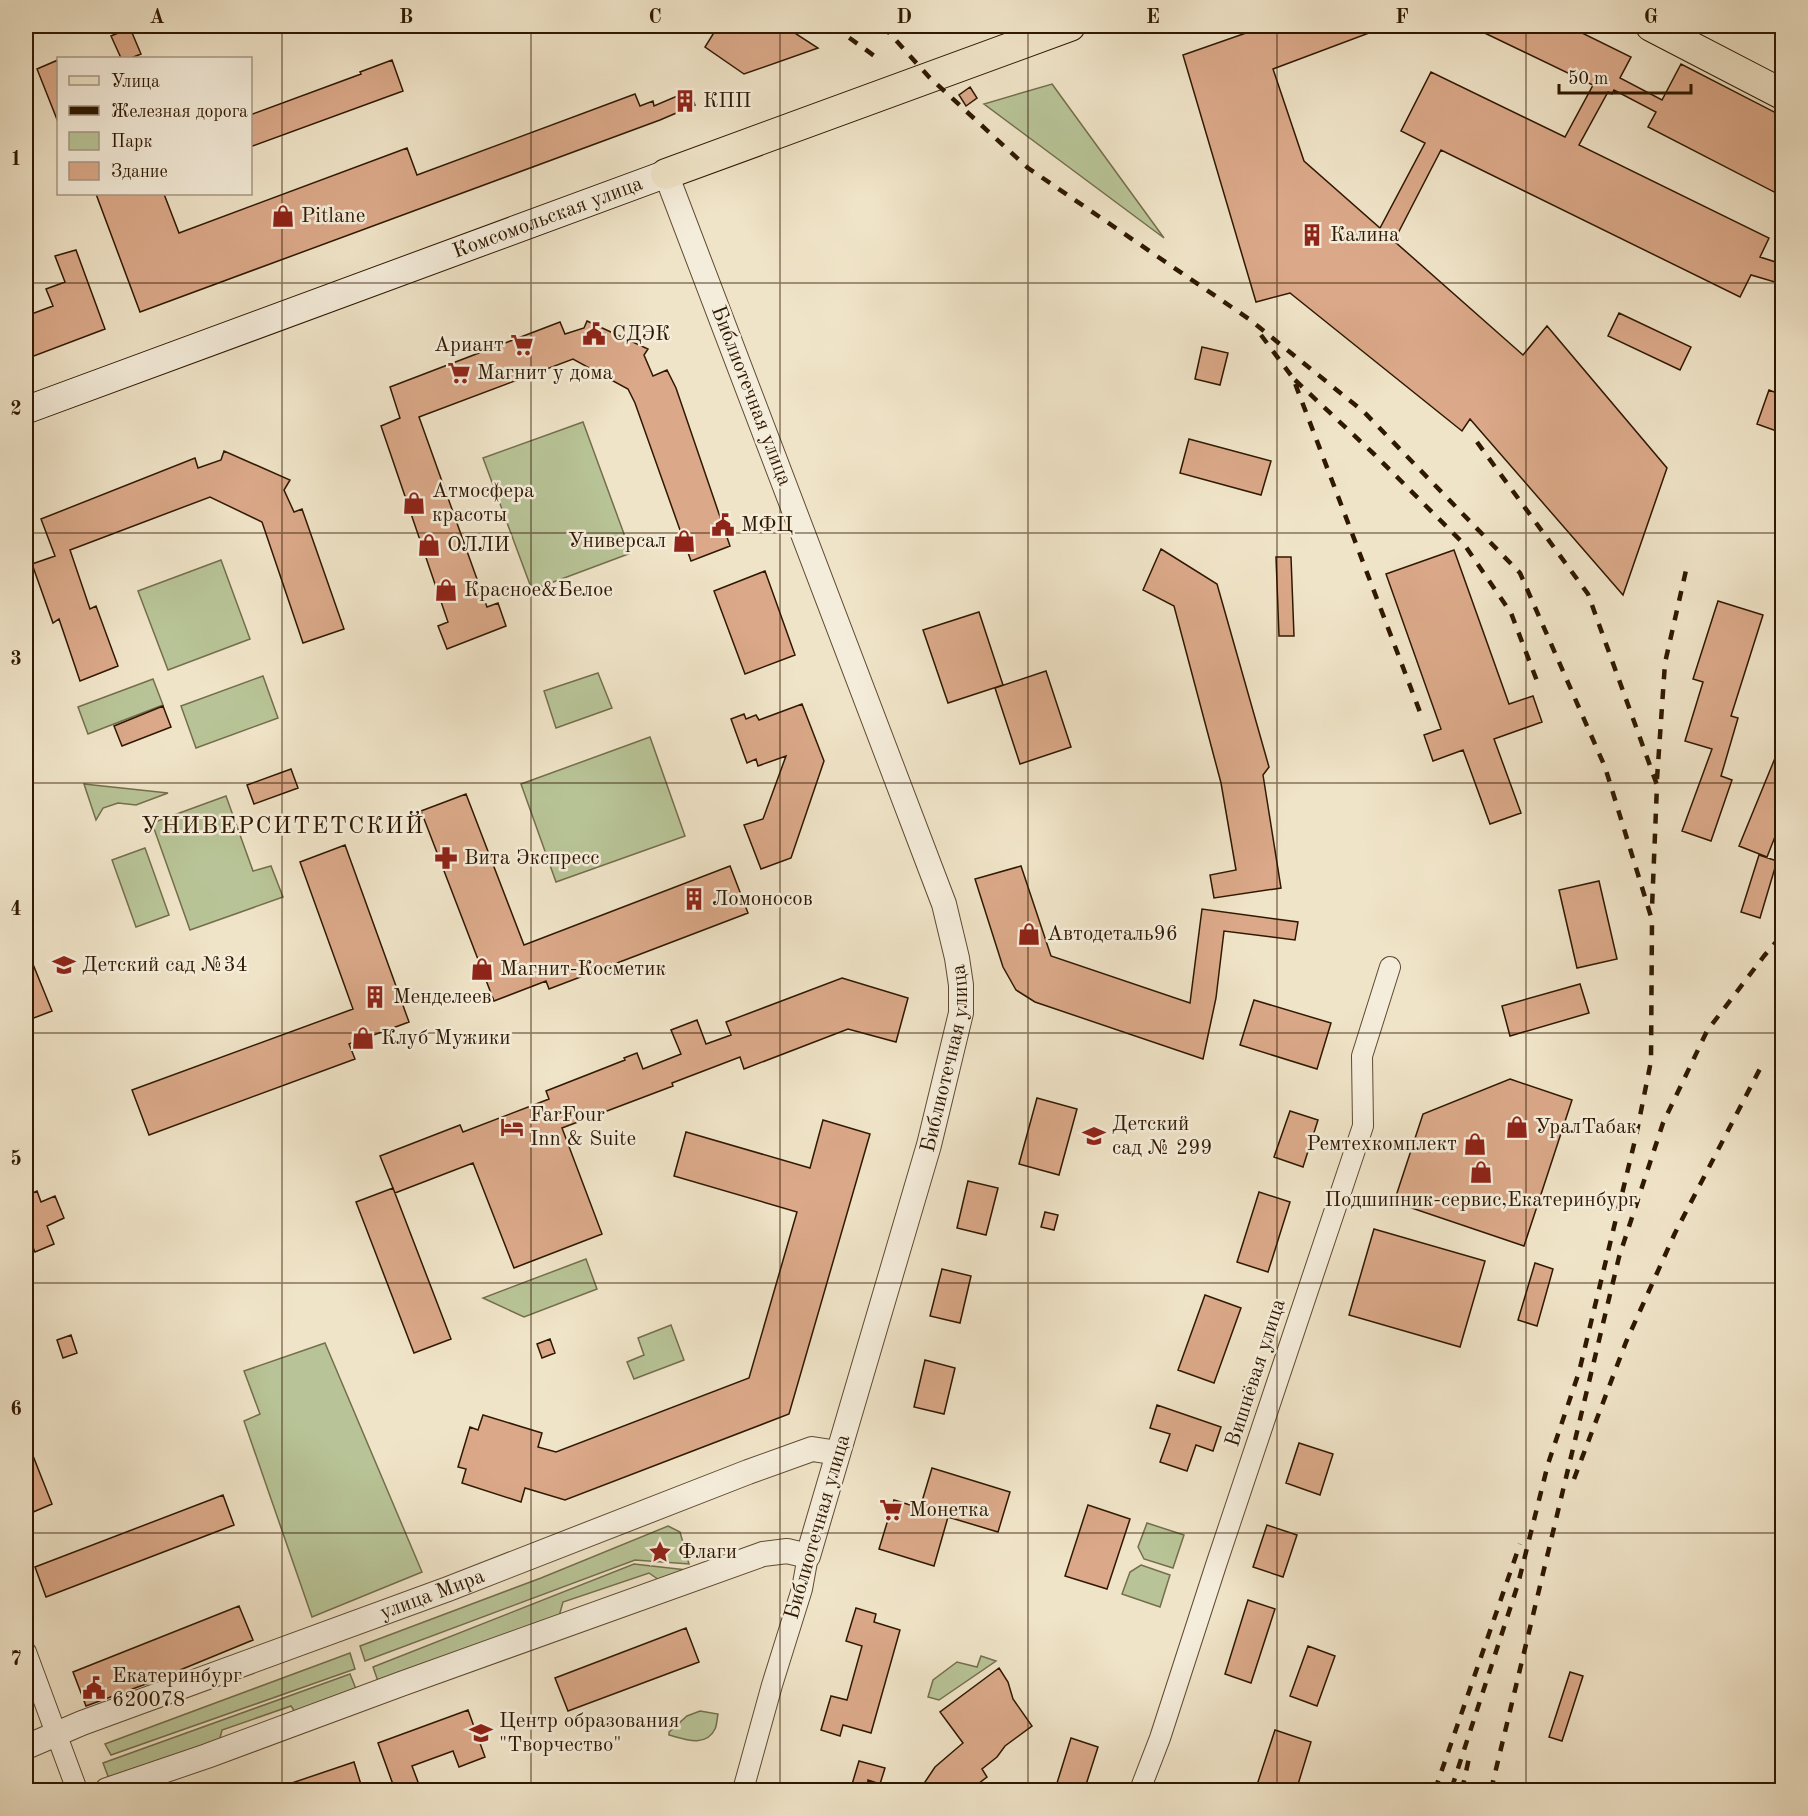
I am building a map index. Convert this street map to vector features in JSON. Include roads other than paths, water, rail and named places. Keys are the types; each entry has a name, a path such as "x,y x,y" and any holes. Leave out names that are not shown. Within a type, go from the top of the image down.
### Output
{"main road":[{"name":"Комсомольская улица","path":"26,410 1070,26"},
{"path":"1651,26 1782,94"},
{"path":"1689,26 1782,72"}],"street":[{"name":"Библиотечная улица","path":"666,174 944,904 961,986 962,1013 929,1145 808,1556 802,1589 772,1685 743,1791"},
{"name":"Вишнёвая улица","path":"1140,1791 1160,1738 1364,1126 1362,1056 1390,967"},
{"name":"улица Мира","path":"26,1747 448,1589 748,1472 812,1449 838,1453"},
{"path":"107,1791 763,1554 787,1551 808,1556"},
{"path":"26,1652 77,1791"}],"railway":[{"path":"833,26 880,60"},
{"path":"883,26 929,77 1028,168 1249,319 1364,412 1520,573 1605,767 1652,920 1651,1061 1636,1136 1579,1372 1548,1464 1518,1584 1451,1790"},
{"path":"1261,335 1293,378 1423,720"},
{"path":"1295,380 1375,455 1464,544 1511,613 1537,681"},
{"path":"1477,442 1588,594 1657,785 1652,908"},
{"path":"1657,779 1665,663 1687,566"},
{"path":"1491,1790 1619,1257 1663,1123 1707,1031 1782,935"},
{"path":"1574,1479 1626,1342 1675,1233 1764,1061"},
{"path":"1435,1790 1520,1544"},
{"path":"1462,1790 1469,1758"}],"place":[{"name":"КПП","path":"685,101"},
{"name":"Pitlane","path":"283,216"},
{"name":"Калина","path":"1312,235"},
{"name":"СДЭК","path":"594,334"},
{"name":"Ариант","path":"522,345"},
{"name":"Магнит у дома","path":"459,373"},
{"name":"Атмосфера красоты","path":"414,503"},
{"name":"МФЦ","path":"723,525"},
{"name":"Универсал","path":"684,541"},
{"name":"ОЛЛИ","path":"429,545"},
{"name":"Красное&Белое","path":"446,590"},
{"name":"Вита Экспресс","path":"446,858"},
{"name":"Ломоносов","path":"694,899"},
{"name":"Автодеталь96","path":"1029,934"},
{"name":"Детский сад №34","path":"64,965"},
{"name":"Магнит-Косметик","path":"482,969"},
{"name":"Менделеев","path":"375,997"},
{"name":"Клуб Мужики","path":"363,1038"},
{"name":"FarFour Inn & Suite","path":"512,1127"},
{"name":"УралТабак","path":"1517,1127"},
{"name":"Детский сад № 299","path":"1094,1136"},
{"name":"Ремтехкомплект","path":"1475,1144"},
{"name":"Подшипник-сервис,Екатеринбург","path":"1481,1172"},
{"name":"Монетка","path":"891,1510"},
{"name":"Флаги","path":"660,1552"},
{"name":"Екатеринбург 620078","path":"94,1688"},
{"name":"Центр образования \"Творчество\"","path":"481,1733"}],"district":[{"name":"УНИВЕРСИТЕТСКИЙ","path":"283,827"}]}
